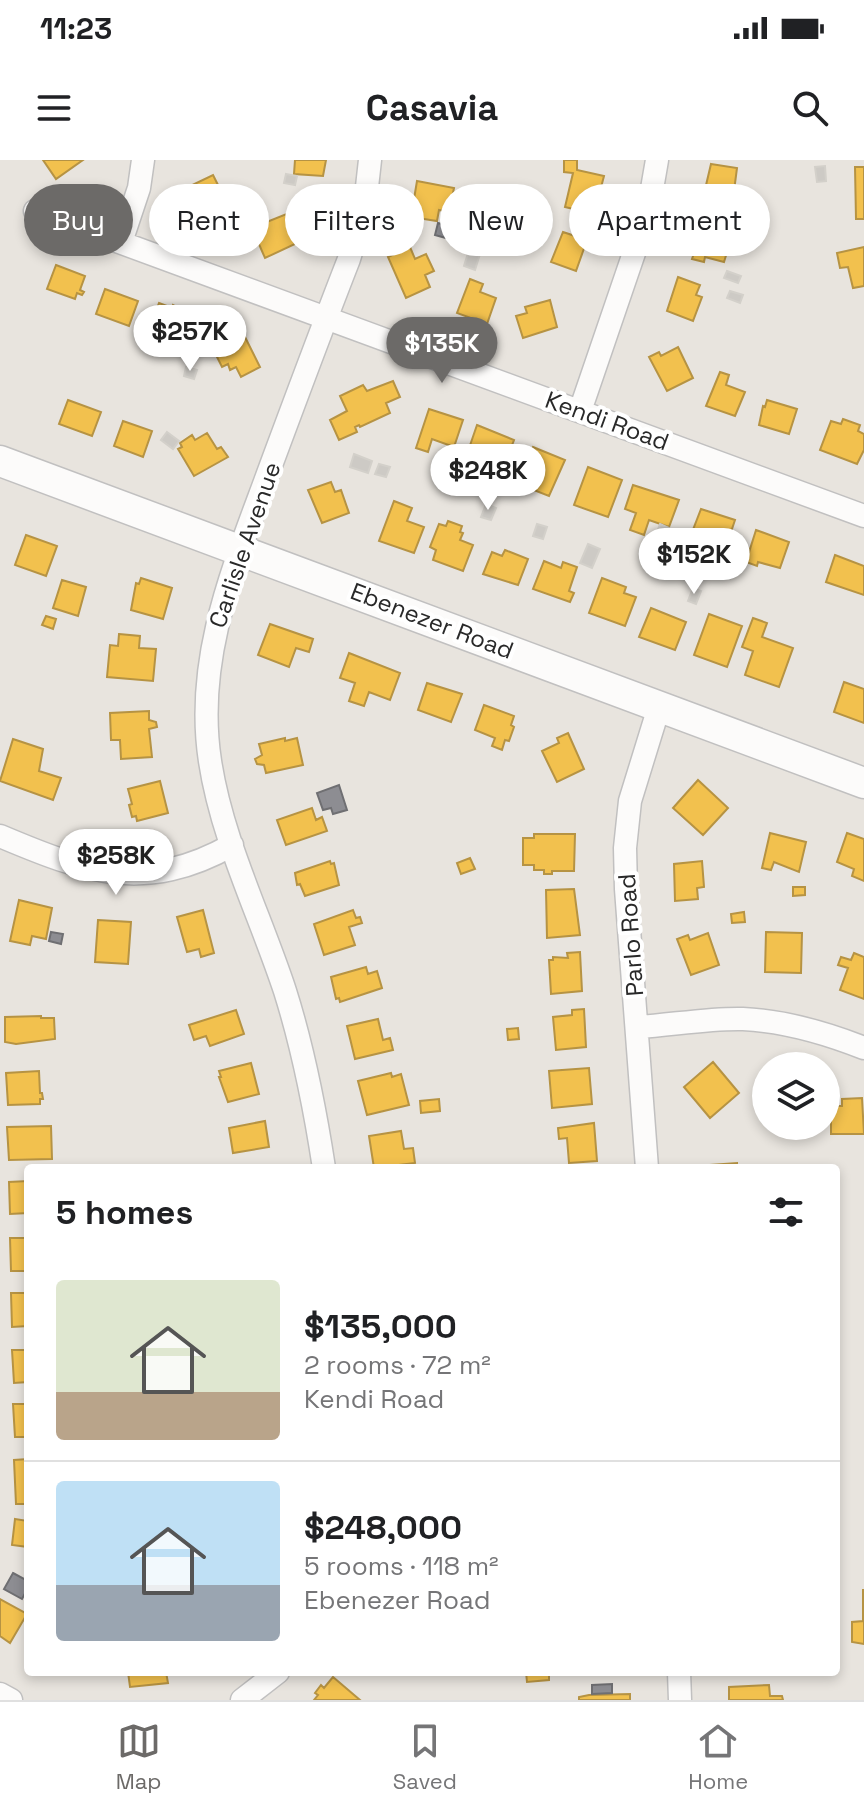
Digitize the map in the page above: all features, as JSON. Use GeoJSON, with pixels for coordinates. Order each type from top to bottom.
{"type":"FeatureCollection","features":[{"type":"Feature","properties":{"kind":"street"},"geometry":{"type":"LineString","coordinates":[[133,206],[143,160]]}},
{"type":"Feature","properties":{"kind":"street","name":"Carlisle Avenue"},"geometry":{"type":"LineString","coordinates":[[323,1164],[297,1033],[232,845],[213,776],[206,711],[208,667],[222,599],[349,259],[365,205],[370,160]]}},
{"type":"Feature","properties":{"kind":"street"},"geometry":{"type":"LineString","coordinates":[[580,411],[648,212],[657,160]]}},
{"type":"Feature","properties":{"kind":"street","name":"Kendi Road"},"geometry":{"type":"LineString","coordinates":[[133,246],[864,516]]}},
{"type":"Feature","properties":{"kind":"street","name":"Ebenezer Road"},"geometry":{"type":"LineString","coordinates":[[0,461],[864,783]]}},
{"type":"Feature","properties":{"kind":"street","name":"Parlo Road"},"geometry":{"type":"LineString","coordinates":[[647,1164],[625,848],[630,801],[659,707]]}},
{"type":"Feature","properties":{"kind":"street"},"geometry":{"type":"LineString","coordinates":[[0,836],[82,868],[123,875],[180,867],[232,845]]}},
{"type":"Feature","properties":{"kind":"street"},"geometry":{"type":"LineString","coordinates":[[638,1027],[756,1020],[814,1031],[864,1048]]}},
{"type":"Feature","properties":{"kind":"street"},"geometry":{"type":"LineString","coordinates":[[242,1700],[273,1676]]}},
{"type":"Feature","properties":{"kind":"street"},"geometry":{"type":"LineString","coordinates":[[679,1676],[680,1700]]}},
{"type":"Feature","properties":{"kind":"street"},"geometry":{"type":"LineString","coordinates":[[0,1694],[11,1700]]}},
{"type":"Feature","properties":{"kind":"building: Homes"},"geometry":{"type":"Polygon","coordinates":[[[43,160],[83,160],[56,179],[43,160]]]}},
{"type":"Feature","properties":{"kind":"building: Homes"},"geometry":{"type":"Polygon","coordinates":[[[295,160],[326,160],[323,176],[294,174],[295,160]]]}},
{"type":"Feature","properties":{"kind":"building: Homes"},"geometry":{"type":"Polygon","coordinates":[[[564,160],[577,160],[577,170],[604,176],[602,184],[570,184],[573,173],[564,172],[564,160]]]}},
{"type":"Feature","properties":{"kind":"building: Homes"},"geometry":{"type":"Polygon","coordinates":[[[711,164],[737,168],[735,184],[706,184],[711,164]]]}},
{"type":"Feature","properties":{"kind":"building: Homes"},"geometry":{"type":"Polygon","coordinates":[[[855,167],[864,167],[864,219],[856,219],[855,167]]]}},
{"type":"Feature","properties":{"kind":"building: Homes"},"geometry":{"type":"Polygon","coordinates":[[[213,175],[218,184],[194,184],[213,175]]]}},
{"type":"Feature","properties":{"kind":"building: Homes"},"geometry":{"type":"Polygon","coordinates":[[[417,181],[440,185],[437,221],[424,219],[424,184],[416,184],[417,181]]]}},
{"type":"Feature","properties":{"kind":"building: Homes"},"geometry":{"type":"Polygon","coordinates":[[[285,215],[285,249],[265,258],[269,256],[269,221],[285,215]]]}},
{"type":"Feature","properties":{"kind":"building: Homes"},"geometry":{"type":"Polygon","coordinates":[[[563,232],[569,234],[569,256],[581,256],[576,271],[551,262],[563,232]]]}},
{"type":"Feature","properties":{"kind":"building: Homes"},"geometry":{"type":"Polygon","coordinates":[[[864,247],[864,286],[853,288],[848,267],[840,268],[837,253],[864,247]]]}},
{"type":"Feature","properties":{"kind":"building: Homes"},"geometry":{"type":"Polygon","coordinates":[[[426,254],[434,271],[425,275],[430,287],[406,298],[388,257],[414,256],[415,259],[426,254]]]}},
{"type":"Feature","properties":{"kind":"building: Homes"},"geometry":{"type":"Polygon","coordinates":[[[693,256],[726,256],[724,262],[705,257],[704,262],[692,259],[693,256]]]}},
{"type":"Feature","properties":{"kind":"building: Homes"},"geometry":{"type":"Polygon","coordinates":[[[56,265],[85,276],[80,290],[84,292],[82,295],[77,293],[75,299],[47,289],[56,265]]]}},
{"type":"Feature","properties":{"kind":"building: Homes"},"geometry":{"type":"Polygon","coordinates":[[[678,277],[700,285],[696,295],[702,297],[693,321],[667,311],[678,277]]]}},
{"type":"Feature","properties":{"kind":"building: Homes"},"geometry":{"type":"Polygon","coordinates":[[[470,279],[483,284],[480,292],[496,298],[487,324],[457,313],[470,279]]]}},
{"type":"Feature","properties":{"kind":"building: Homes"},"geometry":{"type":"Polygon","coordinates":[[[105,289],[138,301],[129,326],[96,314],[105,289]]]}},
{"type":"Feature","properties":{"kind":"building: Homes"},"geometry":{"type":"Polygon","coordinates":[[[550,300],[557,327],[523,338],[516,316],[527,313],[525,307],[550,300]]]}},
{"type":"Feature","properties":{"kind":"building: Homes"},"geometry":{"type":"Polygon","coordinates":[[[159,303],[172,308],[173,305],[190,315],[186,334],[183,333],[177,349],[162,343],[166,333],[150,327],[159,303]]]}},
{"type":"Feature","properties":{"kind":"building: Homes"},"geometry":{"type":"Polygon","coordinates":[[[244,335],[260,367],[241,377],[236,367],[230,370],[228,364],[222,367],[214,351],[244,335]]]}},
{"type":"Feature","properties":{"kind":"building: Homes"},"geometry":{"type":"Polygon","coordinates":[[[678,347],[693,378],[667,391],[649,357],[659,352],[661,356],[678,347]]]}},
{"type":"Feature","properties":{"kind":"building: Homes"},"geometry":{"type":"Polygon","coordinates":[[[720,372],[729,375],[726,385],[745,392],[735,416],[706,406],[720,372]]]}},
{"type":"Feature","properties":{"kind":"building: Homes"},"geometry":{"type":"Polygon","coordinates":[[[393,381],[400,397],[386,403],[390,413],[355,427],[357,432],[339,440],[330,420],[347,411],[340,396],[363,385],[367,391],[393,381]]]}},
{"type":"Feature","properties":{"kind":"building: Homes"},"geometry":{"type":"Polygon","coordinates":[[[68,400],[101,412],[92,436],[59,424],[68,400]]]}},
{"type":"Feature","properties":{"kind":"building: Homes"},"geometry":{"type":"Polygon","coordinates":[[[767,400],[797,409],[789,434],[759,425],[767,400]]]}},
{"type":"Feature","properties":{"kind":"building: Homes"},"geometry":{"type":"Polygon","coordinates":[[[429,409],[463,420],[454,447],[432,439],[428,452],[416,448],[429,409]]]}},
{"type":"Feature","properties":{"kind":"building: Homes"},"geometry":{"type":"Polygon","coordinates":[[[843,419],[860,425],[858,431],[864,434],[864,450],[857,464],[820,450],[831,421],[841,424],[843,419]]]}},
{"type":"Feature","properties":{"kind":"building: Homes"},"geometry":{"type":"Polygon","coordinates":[[[123,421],[152,431],[143,457],[114,446],[123,421]]]}},
{"type":"Feature","properties":{"kind":"building: Homes"},"geometry":{"type":"Polygon","coordinates":[[[477,425],[514,440],[504,466],[483,458],[481,462],[466,457],[477,425]]]}},
{"type":"Feature","properties":{"kind":"building: Homes"},"geometry":{"type":"Polygon","coordinates":[[[207,433],[217,449],[221,447],[228,457],[194,476],[178,449],[182,447],[180,443],[192,435],[195,440],[207,433]]]}},
{"type":"Feature","properties":{"kind":"building: Homes"},"geometry":{"type":"Polygon","coordinates":[[[533,447],[565,460],[549,496],[531,489],[532,485],[521,480],[533,447]]]}},
{"type":"Feature","properties":{"kind":"building: Homes"},"geometry":{"type":"Polygon","coordinates":[[[588,467],[622,480],[608,517],[574,505],[588,467]]]}},
{"type":"Feature","properties":{"kind":"building: Homes"},"geometry":{"type":"Polygon","coordinates":[[[331,482],[335,492],[341,490],[349,513],[322,523],[308,490],[331,482]]]}},
{"type":"Feature","properties":{"kind":"building: Homes"},"geometry":{"type":"Polygon","coordinates":[[[633,485],[679,500],[669,527],[649,520],[644,535],[630,530],[636,513],[625,509],[633,485]]]}},
{"type":"Feature","properties":{"kind":"building: Homes"},"geometry":{"type":"Polygon","coordinates":[[[394,501],[412,508],[407,521],[424,527],[414,553],[379,541],[394,501]]]}},
{"type":"Feature","properties":{"kind":"building: Homes"},"geometry":{"type":"Polygon","coordinates":[[[701,509],[735,520],[726,547],[691,535],[701,509]]]}},
{"type":"Feature","properties":{"kind":"building: Homes"},"geometry":{"type":"Polygon","coordinates":[[[448,521],[462,526],[460,540],[473,545],[463,571],[433,560],[436,550],[430,547],[439,524],[446,526],[448,521]]]}},
{"type":"Feature","properties":{"kind":"building: Homes"},"geometry":{"type":"Polygon","coordinates":[[[756,530],[789,542],[780,568],[746,562],[756,530]]]}},
{"type":"Feature","properties":{"kind":"building: Homes"},"geometry":{"type":"Polygon","coordinates":[[[26,535],[57,546],[46,576],[15,565],[26,535]]]}},
{"type":"Feature","properties":{"kind":"building: Homes"},"geometry":{"type":"Polygon","coordinates":[[[505,550],[528,559],[518,585],[483,574],[492,552],[502,556],[505,550]]]}},
{"type":"Feature","properties":{"kind":"building: Homes"},"geometry":{"type":"Polygon","coordinates":[[[835,555],[864,566],[864,595],[826,582],[835,555]]]}},
{"type":"Feature","properties":{"kind":"building: Homes"},"geometry":{"type":"Polygon","coordinates":[[[544,561],[561,568],[563,562],[577,567],[569,591],[574,593],[570,602],[533,589],[544,561]]]}},
{"type":"Feature","properties":{"kind":"building: Homes"},"geometry":{"type":"Polygon","coordinates":[[[141,578],[172,588],[163,619],[131,610],[136,583],[139,584],[141,578]]]}},
{"type":"Feature","properties":{"kind":"building: Homes"},"geometry":{"type":"Polygon","coordinates":[[[602,578],[626,587],[624,593],[636,597],[625,626],[589,613],[602,578]]]}},
{"type":"Feature","properties":{"kind":"building: Homes"},"geometry":{"type":"Polygon","coordinates":[[[62,580],[86,587],[78,616],[53,608],[62,580]]]}},
{"type":"Feature","properties":{"kind":"building: Homes"},"geometry":{"type":"Polygon","coordinates":[[[651,608],[686,622],[675,650],[639,637],[651,608]]]}},
{"type":"Feature","properties":{"kind":"building: Homes"},"geometry":{"type":"Polygon","coordinates":[[[709,614],[742,626],[727,667],[694,655],[709,614]]]}},
{"type":"Feature","properties":{"kind":"building: Homes"},"geometry":{"type":"Polygon","coordinates":[[[46,616],[56,619],[53,629],[42,625],[46,616]]]}},
{"type":"Feature","properties":{"kind":"building: Homes"},"geometry":{"type":"Polygon","coordinates":[[[753,618],[767,623],[762,637],[793,648],[779,687],[745,675],[753,651],[742,647],[753,618]]]}},
{"type":"Feature","properties":{"kind":"building: Homes"},"geometry":{"type":"Polygon","coordinates":[[[270,624],[313,639],[309,652],[296,648],[289,667],[258,655],[270,624]]]}},
{"type":"Feature","properties":{"kind":"building: Homes"},"geometry":{"type":"Polygon","coordinates":[[[119,634],[140,636],[139,648],[156,649],[153,681],[107,677],[110,645],[118,646],[119,634]]]}},
{"type":"Feature","properties":{"kind":"building: Homes"},"geometry":{"type":"Polygon","coordinates":[[[349,653],[400,673],[390,700],[369,692],[364,706],[349,701],[355,683],[340,678],[349,653]]]}},
{"type":"Feature","properties":{"kind":"building: Homes"},"geometry":{"type":"Polygon","coordinates":[[[844,682],[864,689],[864,723],[834,712],[844,682]]]}},
{"type":"Feature","properties":{"kind":"building: Homes"},"geometry":{"type":"Polygon","coordinates":[[[427,683],[462,694],[451,722],[418,710],[427,683]]]}},
{"type":"Feature","properties":{"kind":"building: Homes"},"geometry":{"type":"Polygon","coordinates":[[[484,705],[514,716],[511,725],[514,727],[502,750],[492,746],[495,738],[475,730],[484,705]]]}},
{"type":"Feature","properties":{"kind":"building: Homes"},"geometry":{"type":"Polygon","coordinates":[[[149,711],[149,720],[156,722],[157,727],[149,729],[152,757],[121,759],[120,740],[111,740],[110,713],[149,711]]]}},
{"type":"Feature","properties":{"kind":"building: Homes"},"geometry":{"type":"Polygon","coordinates":[[[568,733],[584,769],[557,782],[542,751],[559,743],[557,738],[568,733]]]}},
{"type":"Feature","properties":{"kind":"building: Homes"},"geometry":{"type":"Polygon","coordinates":[[[285,738],[285,741],[297,738],[303,765],[266,773],[264,765],[257,764],[255,759],[262,755],[259,744],[285,738]]]}},
{"type":"Feature","properties":{"kind":"building: Homes"},"geometry":{"type":"Polygon","coordinates":[[[13,739],[43,749],[39,771],[61,778],[53,800],[0,781],[13,739]]]}},
{"type":"Feature","properties":{"kind":"building: Homes"},"geometry":{"type":"Polygon","coordinates":[[[698,780],[728,808],[703,835],[673,808],[698,780]]]}},
{"type":"Feature","properties":{"kind":"building: Homes"},"geometry":{"type":"Polygon","coordinates":[[[160,781],[168,813],[137,821],[136,816],[132,817],[128,789],[160,781]]]}},
{"type":"Feature","properties":{"kind":"building: Homes"},"geometry":{"type":"Polygon","coordinates":[[[312,808],[316,820],[322,817],[327,831],[286,845],[277,820],[312,808]]]}},
{"type":"Feature","properties":{"kind":"building: Homes"},"geometry":{"type":"Polygon","coordinates":[[[770,833],[806,842],[799,872],[774,862],[771,870],[762,868],[770,833]]]}},
{"type":"Feature","properties":{"kind":"building: Homes"},"geometry":{"type":"Polygon","coordinates":[[[847,833],[864,839],[864,881],[852,876],[854,869],[837,862],[847,833]]]}},
{"type":"Feature","properties":{"kind":"building: Homes"},"geometry":{"type":"Polygon","coordinates":[[[534,834],[575,834],[574,871],[544,874],[544,870],[534,870],[534,865],[523,865],[523,838],[534,838],[534,834]]]}},
{"type":"Feature","properties":{"kind":"building: Homes"},"geometry":{"type":"Polygon","coordinates":[[[470,858],[475,869],[461,874],[457,863],[470,858]]]}},
{"type":"Feature","properties":{"kind":"building: Homes"},"geometry":{"type":"Polygon","coordinates":[[[330,861],[334,863],[339,885],[305,896],[300,884],[297,885],[295,873],[330,861]]]}},
{"type":"Feature","properties":{"kind":"building: Homes"},"geometry":{"type":"Polygon","coordinates":[[[702,861],[704,887],[697,888],[698,899],[675,901],[674,864],[702,861]]]}},
{"type":"Feature","properties":{"kind":"building: Homes"},"geometry":{"type":"Polygon","coordinates":[[[793,887],[805,887],[805,895],[793,896],[793,887]]]}},
{"type":"Feature","properties":{"kind":"building: Homes"},"geometry":{"type":"Polygon","coordinates":[[[574,889],[580,935],[547,938],[546,890],[574,889]]]}},
{"type":"Feature","properties":{"kind":"building: Homes"},"geometry":{"type":"Polygon","coordinates":[[[19,900],[52,908],[46,939],[32,936],[30,945],[10,941],[19,900]]]}},
{"type":"Feature","properties":{"kind":"building: Homes"},"geometry":{"type":"Polygon","coordinates":[[[203,910],[214,953],[201,957],[199,949],[187,952],[177,917],[203,910]]]}},
{"type":"Feature","properties":{"kind":"building: Homes"},"geometry":{"type":"Polygon","coordinates":[[[353,910],[362,923],[349,927],[355,945],[324,955],[314,924],[353,910]]]}},
{"type":"Feature","properties":{"kind":"building: Homes"},"geometry":{"type":"Polygon","coordinates":[[[744,912],[745,922],[732,923],[731,914],[744,912]]]}},
{"type":"Feature","properties":{"kind":"building: Homes"},"geometry":{"type":"Polygon","coordinates":[[[98,920],[131,922],[128,964],[95,962],[98,920]]]}},
{"type":"Feature","properties":{"kind":"building: Homes"},"geometry":{"type":"Polygon","coordinates":[[[766,932],[802,933],[801,973],[765,972],[766,932]]]}},
{"type":"Feature","properties":{"kind":"building: Homes"},"geometry":{"type":"Polygon","coordinates":[[[708,933],[719,965],[691,975],[677,939],[688,935],[690,940],[708,933]]]}},
{"type":"Feature","properties":{"kind":"building: Homes"},"geometry":{"type":"Polygon","coordinates":[[[580,952],[582,991],[551,994],[549,960],[553,957],[568,958],[567,953],[580,952]]]}},
{"type":"Feature","properties":{"kind":"building: Homes"},"geometry":{"type":"Polygon","coordinates":[[[854,953],[864,957],[864,999],[840,990],[848,968],[838,965],[841,957],[851,960],[854,953]]]}},
{"type":"Feature","properties":{"kind":"building: Homes"},"geometry":{"type":"Polygon","coordinates":[[[366,967],[368,974],[377,971],[382,988],[340,1002],[339,998],[336,999],[331,977],[366,967]]]}},
{"type":"Feature","properties":{"kind":"building: Homes"},"geometry":{"type":"Polygon","coordinates":[[[584,1009],[586,1047],[556,1050],[553,1017],[572,1015],[572,1010],[584,1009]]]}},
{"type":"Feature","properties":{"kind":"building: Homes"},"geometry":{"type":"Polygon","coordinates":[[[236,1010],[244,1034],[210,1046],[206,1036],[194,1040],[189,1025],[236,1010]]]}},
{"type":"Feature","properties":{"kind":"building: Homes"},"geometry":{"type":"Polygon","coordinates":[[[5,1017],[54,1018],[55,1039],[16,1044],[5,1042],[5,1017]]]}},
{"type":"Feature","properties":{"kind":"building: Homes"},"geometry":{"type":"Polygon","coordinates":[[[378,1019],[383,1040],[390,1038],[393,1050],[355,1059],[347,1026],[378,1019]]]}},
{"type":"Feature","properties":{"kind":"building: Homes"},"geometry":{"type":"Polygon","coordinates":[[[518,1028],[519,1039],[508,1040],[507,1029],[518,1028]]]}},
{"type":"Feature","properties":{"kind":"building: Homes"},"geometry":{"type":"Polygon","coordinates":[[[713,1062],[739,1093],[710,1118],[684,1087],[713,1062]]]}},
{"type":"Feature","properties":{"kind":"building: Homes"},"geometry":{"type":"Polygon","coordinates":[[[251,1063],[259,1094],[228,1102],[219,1071],[251,1063]]]}},
{"type":"Feature","properties":{"kind":"building: Homes"},"geometry":{"type":"Polygon","coordinates":[[[589,1068],[592,1104],[552,1108],[549,1071],[589,1068]]]}},
{"type":"Feature","properties":{"kind":"building: Homes"},"geometry":{"type":"Polygon","coordinates":[[[39,1071],[43,1099],[40,1099],[40,1104],[8,1105],[6,1073],[39,1071]]]}},
{"type":"Feature","properties":{"kind":"building: Homes"},"geometry":{"type":"Polygon","coordinates":[[[391,1073],[392,1077],[401,1074],[409,1105],[367,1115],[358,1081],[391,1073]]]}},
{"type":"Feature","properties":{"kind":"building: Homes"},"geometry":{"type":"Polygon","coordinates":[[[862,1098],[864,1134],[840,1134],[842,1099],[862,1098]]]}},
{"type":"Feature","properties":{"kind":"building: Homes"},"geometry":{"type":"Polygon","coordinates":[[[439,1099],[440,1111],[421,1113],[420,1101],[439,1099]]]}},
{"type":"Feature","properties":{"kind":"building: Homes"},"geometry":{"type":"Polygon","coordinates":[[[265,1121],[269,1147],[233,1153],[229,1128],[265,1121]]]}},
{"type":"Feature","properties":{"kind":"building: Homes"},"geometry":{"type":"Polygon","coordinates":[[[594,1123],[597,1161],[569,1163],[567,1138],[559,1139],[558,1128],[594,1123]]]}},
{"type":"Feature","properties":{"kind":"building: Homes"},"geometry":{"type":"Polygon","coordinates":[[[51,1126],[52,1159],[9,1160],[7,1127],[51,1126]]]}},
{"type":"Feature","properties":{"kind":"building: Homes"},"geometry":{"type":"Polygon","coordinates":[[[401,1131],[404,1149],[413,1148],[415,1163],[373,1164],[369,1136],[401,1131]]]}},
{"type":"Feature","properties":{"kind":"building: Homes"},"geometry":{"type":"Polygon","coordinates":[[[24,1181],[24,1213],[10,1214],[9,1182],[24,1181]]]}},
{"type":"Feature","properties":{"kind":"building: Homes"},"geometry":{"type":"Polygon","coordinates":[[[10,1238],[24,1238],[24,1271],[11,1271],[10,1238]]]}},
{"type":"Feature","properties":{"kind":"building: Homes"},"geometry":{"type":"Polygon","coordinates":[[[11,1293],[24,1293],[24,1326],[12,1327],[11,1293]]]}},
{"type":"Feature","properties":{"kind":"building: Homes"},"geometry":{"type":"Polygon","coordinates":[[[12,1350],[24,1350],[24,1382],[14,1383],[12,1350]]]}},
{"type":"Feature","properties":{"kind":"building: Homes"},"geometry":{"type":"Polygon","coordinates":[[[13,1404],[24,1404],[24,1437],[15,1437],[13,1404]]]}},
{"type":"Feature","properties":{"kind":"building: Homes"},"geometry":{"type":"Polygon","coordinates":[[[24,1459],[24,1504],[16,1504],[14,1460],[24,1459]]]}},
{"type":"Feature","properties":{"kind":"building: Homes"},"geometry":{"type":"Polygon","coordinates":[[[15,1519],[24,1520],[24,1546],[12,1545],[15,1519]]]}},
{"type":"Feature","properties":{"kind":"building: Homes"},"geometry":{"type":"Polygon","coordinates":[[[863,1590],[864,1644],[852,1642],[852,1622],[863,1621],[863,1590]]]}},
{"type":"Feature","properties":{"kind":"building: Homes"},"geometry":{"type":"Polygon","coordinates":[[[0,1599],[24,1612],[24,1619],[10,1643],[0,1636],[0,1599]]]}},
{"type":"Feature","properties":{"kind":"building: Homes"},"geometry":{"type":"Polygon","coordinates":[[[129,1676],[167,1676],[168,1683],[130,1687],[129,1676]]]}},
{"type":"Feature","properties":{"kind":"building: Homes"},"geometry":{"type":"Polygon","coordinates":[[[526,1676],[549,1676],[549,1680],[527,1682],[526,1676]]]}},
{"type":"Feature","properties":{"kind":"building: Homes"},"geometry":{"type":"Polygon","coordinates":[[[333,1677],[360,1700],[314,1700],[321,1685],[324,1688],[333,1677]]]}},
{"type":"Feature","properties":{"kind":"building: Homes"},"geometry":{"type":"Polygon","coordinates":[[[769,1685],[770,1696],[782,1696],[783,1700],[729,1700],[729,1687],[769,1685]]]}},
{"type":"Feature","properties":{"kind":"building: Homes"},"geometry":{"type":"Polygon","coordinates":[[[630,1694],[630,1700],[579,1700],[579,1697],[589,1695],[630,1694]]]}},
{"type":"Feature","properties":{"kind":"building: Industry"},"geometry":{"type":"Polygon","coordinates":[[[438,223],[440,224],[440,236],[435,235],[438,223]]]}},
{"type":"Feature","properties":{"kind":"building: Industry"},"geometry":{"type":"Polygon","coordinates":[[[339,785],[347,810],[333,814],[331,808],[323,810],[317,793],[339,785]]]}},
{"type":"Feature","properties":{"kind":"building: Industry"},"geometry":{"type":"Polygon","coordinates":[[[51,932],[63,934],[61,944],[49,941],[51,932]]]}},
{"type":"Feature","properties":{"kind":"building: Industry"},"geometry":{"type":"Polygon","coordinates":[[[13,1573],[24,1579],[22,1599],[4,1589],[13,1573]]]}},
{"type":"Feature","properties":{"kind":"building: Industry"},"geometry":{"type":"Polygon","coordinates":[[[612,1684],[612,1693],[592,1694],[592,1685],[612,1684]]]}},
{"type":"Feature","properties":{"kind":"building: Other"},"geometry":{"type":"Polygon","coordinates":[[[825,166],[826,181],[817,182],[815,167],[825,166]]]}},
{"type":"Feature","properties":{"kind":"building: Other"},"geometry":{"type":"Polygon","coordinates":[[[286,174],[297,176],[295,184],[284,183],[286,174]]]}},
{"type":"Feature","properties":{"kind":"building: Other"},"geometry":{"type":"Polygon","coordinates":[[[467,256],[479,256],[475,270],[464,266],[467,256]]]}},
{"type":"Feature","properties":{"kind":"building: Other"},"geometry":{"type":"Polygon","coordinates":[[[727,271],[741,276],[738,283],[724,278],[727,271]]]}},
{"type":"Feature","properties":{"kind":"building: Other"},"geometry":{"type":"Polygon","coordinates":[[[730,291],[743,295],[740,303],[727,298],[730,291]]]}},
{"type":"Feature","properties":{"kind":"building: Other"},"geometry":{"type":"Polygon","coordinates":[[[186,367],[197,370],[194,379],[184,376],[186,367]]]}},
{"type":"Feature","properties":{"kind":"building: Other"},"geometry":{"type":"Polygon","coordinates":[[[167,432],[179,441],[173,449],[161,440],[167,432]]]}},
{"type":"Feature","properties":{"kind":"building: Other"},"geometry":{"type":"Polygon","coordinates":[[[354,454],[372,461],[368,473],[350,467],[354,454]]]}},
{"type":"Feature","properties":{"kind":"building: Other"},"geometry":{"type":"Polygon","coordinates":[[[379,464],[390,467],[386,477],[375,474],[379,464]]]}},
{"type":"Feature","properties":{"kind":"building: Other"},"geometry":{"type":"Polygon","coordinates":[[[486,504],[496,508],[491,520],[481,517],[486,504]]]}},
{"type":"Feature","properties":{"kind":"building: Other"},"geometry":{"type":"Polygon","coordinates":[[[537,524],[547,527],[543,539],[533,536],[537,524]]]}},
{"type":"Feature","properties":{"kind":"building: Other"},"geometry":{"type":"Polygon","coordinates":[[[660,524],[669,528],[665,538],[656,535],[660,524]]]}},
{"type":"Feature","properties":{"kind":"building: Other"},"geometry":{"type":"Polygon","coordinates":[[[588,544],[600,549],[592,568],[580,563],[588,544]]]}},
{"type":"Feature","properties":{"kind":"building: Other"},"geometry":{"type":"Polygon","coordinates":[[[693,588],[701,591],[696,604],[688,601],[693,588]]]}}]}
